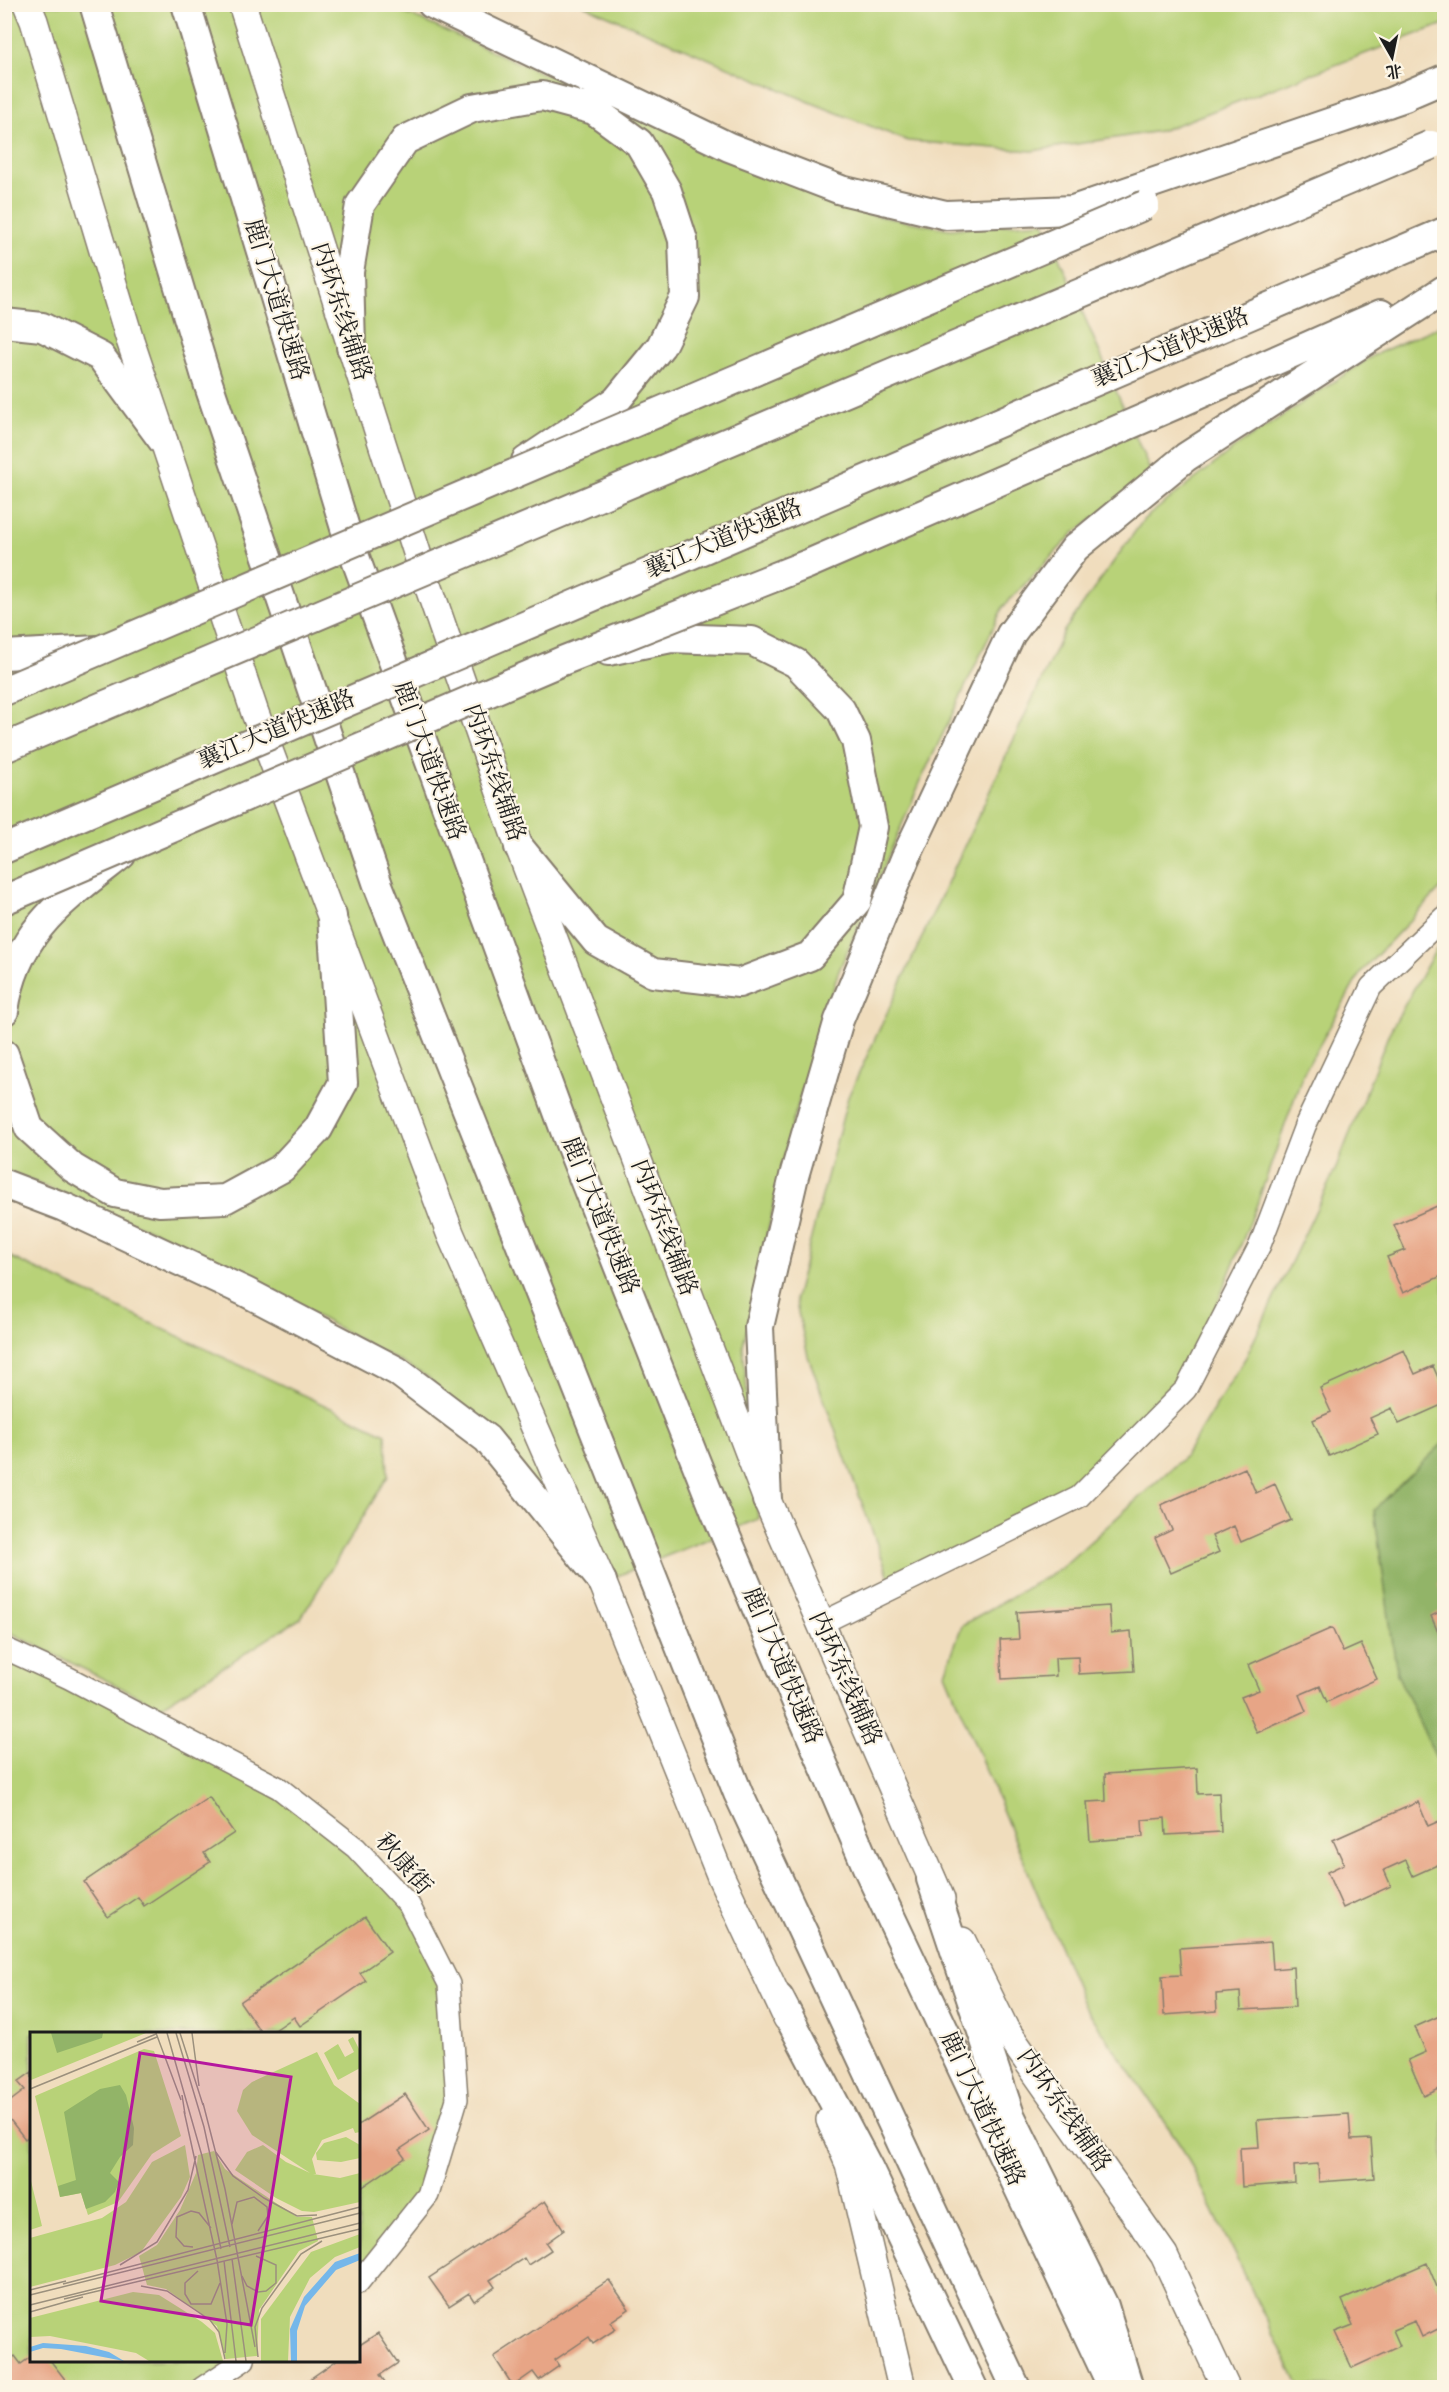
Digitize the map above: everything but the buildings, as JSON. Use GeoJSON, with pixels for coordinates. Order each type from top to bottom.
{"type":"FeatureCollection","features":[{"type":"Feature","properties":{"kind":"highway"},"geometry":{"type":"LineString","coordinates":[[94,4],[207,380],[378,885],[738,1793],[1016,2388]]}},
{"type":"Feature","properties":{"kind":"highway","name":"鹿门大道快速路"},"geometry":{"type":"LineString","coordinates":[[186,4],[348,538],[568,1139],[716,1513],[867,1867],[1113,2388]]}},
{"type":"Feature","properties":{"kind":"highway"},"geometry":{"type":"LineString","coordinates":[[432,4],[729,147],[841,190],[946,215],[1073,210],[1405,96]]}},
{"type":"Feature","properties":{"kind":"highway"},"geometry":{"type":"LineString","coordinates":[[4,691],[1444,79]]}},
{"type":"Feature","properties":{"kind":"highway"},"geometry":{"type":"LineString","coordinates":[[351,347],[349,272],[360,205],[405,140],[472,108],[542,96],[594,110],[639,143],[667,191],[683,240],[685,297],[661,346],[616,401],[486,487]]}},
{"type":"Feature","properties":{"kind":"highway"},"geometry":{"type":"LineString","coordinates":[[4,748],[1438,142]]}},
{"type":"Feature","properties":{"kind":"highway","name":"襄江大道快速路"},"geometry":{"type":"LineString","coordinates":[[4,849],[1444,232]]}},
{"type":"Feature","properties":{"kind":"highway"},"geometry":{"type":"LineString","coordinates":[[4,900],[562,661],[808,564],[1444,288]]}},
{"type":"Feature","properties":{"kind":"highway"},"geometry":{"type":"LineString","coordinates":[[766,1500],[759,1327],[794,1176],[839,1020],[905,859],[1011,634],[1075,548],[1186,457],[1444,288]]}},
{"type":"Feature","properties":{"kind":"highway"},"geometry":{"type":"LineString","coordinates":[[4,322],[42,327],[101,357],[163,441]]}},
{"type":"Feature","properties":{"kind":"highway"},"geometry":{"type":"LineString","coordinates":[[519,847],[596,941],[653,973],[740,983],[810,956],[857,900],[873,827],[856,741],[841,710],[796,663],[752,641],[671,638],[562,661]]}},
{"type":"Feature","properties":{"kind":"highway"},"geometry":{"type":"LineString","coordinates":[[4,655],[101,649]]}},
{"type":"Feature","properties":{"kind":"highway"},"geometry":{"type":"LineString","coordinates":[[4,1011],[21,950],[28,941],[57,904],[133,846]]}},
{"type":"Feature","properties":{"kind":"highway"},"geometry":{"type":"LineString","coordinates":[[4,1054],[29,1128],[73,1168],[115,1193],[160,1202],[225,1199],[282,1168],[318,1129],[343,1083],[332,916]]}},
{"type":"Feature","properties":{"kind":"highway"},"geometry":{"type":"LineString","coordinates":[[4,1184],[64,1207],[246,1292],[397,1371],[487,1439],[602,1581]]}},
{"type":"Feature","properties":{"kind":"highway"},"geometry":{"type":"LineString","coordinates":[[931,1879],[1010,2115],[1104,2306],[1128,2388]]}},
{"type":"Feature","properties":{"kind":"highway"},"geometry":{"type":"LineString","coordinates":[[779,1998],[869,2169],[973,2388]]}},
{"type":"Feature","properties":{"kind":"main road"},"geometry":{"type":"LineString","coordinates":[[27,4],[163,441],[255,713],[450,1233],[602,1581],[722,1877],[779,1998],[849,2164],[902,2388]]}},
{"type":"Feature","properties":{"kind":"main road","name":"内环东线辅路"},"geometry":{"type":"LineString","coordinates":[[242,4],[419,559],[519,847],[766,1500],[931,1879],[1005,2029],[1164,2255],[1226,2388]]}},
{"type":"Feature","properties":{"kind":"street"},"geometry":{"type":"LineString","coordinates":[[820,1624],[1079,1497],[1186,1389],[1260,1245],[1305,1126],[1371,987],[1444,917]]}},
{"type":"Feature","properties":{"kind":"street","name":"秋康街"},"geometry":{"type":"LineString","coordinates":[[4,1648],[79,1683],[279,1788],[356,1848],[408,1905],[449,1984],[458,2099],[428,2195],[360,2280]]}},
{"type":"Feature","properties":{"kind":"street"},"geometry":{"type":"LineString","coordinates":[[202,2388],[242,2362]]}},
{"type":"Feature","properties":{"kind":"green space"},"geometry":{"type":"Polygon","coordinates":[[[1444,4],[1444,24],[1160,131],[1032,151],[908,141],[812,103],[583,5],[1444,4]]]}},
{"type":"Feature","properties":{"kind":"green space"},"geometry":{"type":"Polygon","coordinates":[[[4,5],[395,5],[405,13],[860,213],[950,229],[1044,222],[1152,475],[1074,533],[1003,607],[922,778],[838,973],[790,1131],[743,1346],[758,1519],[612,1578],[428,1377],[187,1245],[5,1170],[4,5]]]}},
{"type":"Feature","properties":{"kind":"green space"},"geometry":{"type":"Polygon","coordinates":[[[1444,324],[1444,885],[1361,972],[1303,1074],[1256,1207],[1216,1307],[1175,1381],[1078,1480],[893,1588],[808,1356],[795,1299],[848,1097],[1064,631],[1144,519],[1240,444],[1374,355],[1444,324]]]}},
{"type":"Feature","properties":{"kind":"green space"},"geometry":{"type":"Polygon","coordinates":[[[1444,943],[1444,2387],[1299,2387],[1182,2147],[1084,2005],[945,1673],[962,1625],[1060,1569],[1184,1457],[1246,1357],[1337,1166],[1389,1033],[1435,951],[1444,943]]]}},
{"type":"Feature","properties":{"kind":"green space"},"geometry":{"type":"Polygon","coordinates":[[[4,1254],[386,1434],[388,1476],[301,1618],[160,1707],[5,1630],[4,1254]]]}},
{"type":"Feature","properties":{"kind":"green space"},"geometry":{"type":"Polygon","coordinates":[[[1444,1442],[1444,1775],[1397,1674],[1374,1510],[1444,1442]]]}},
{"type":"Feature","properties":{"kind":"green space"},"geometry":{"type":"Polygon","coordinates":[[[5,1648],[279,1788],[409,1905],[449,1984],[457,2099],[428,2195],[360,2282],[360,2032],[30,2032],[30,2362],[242,2362],[202,2387],[5,2388],[5,1648]]]}}]}
